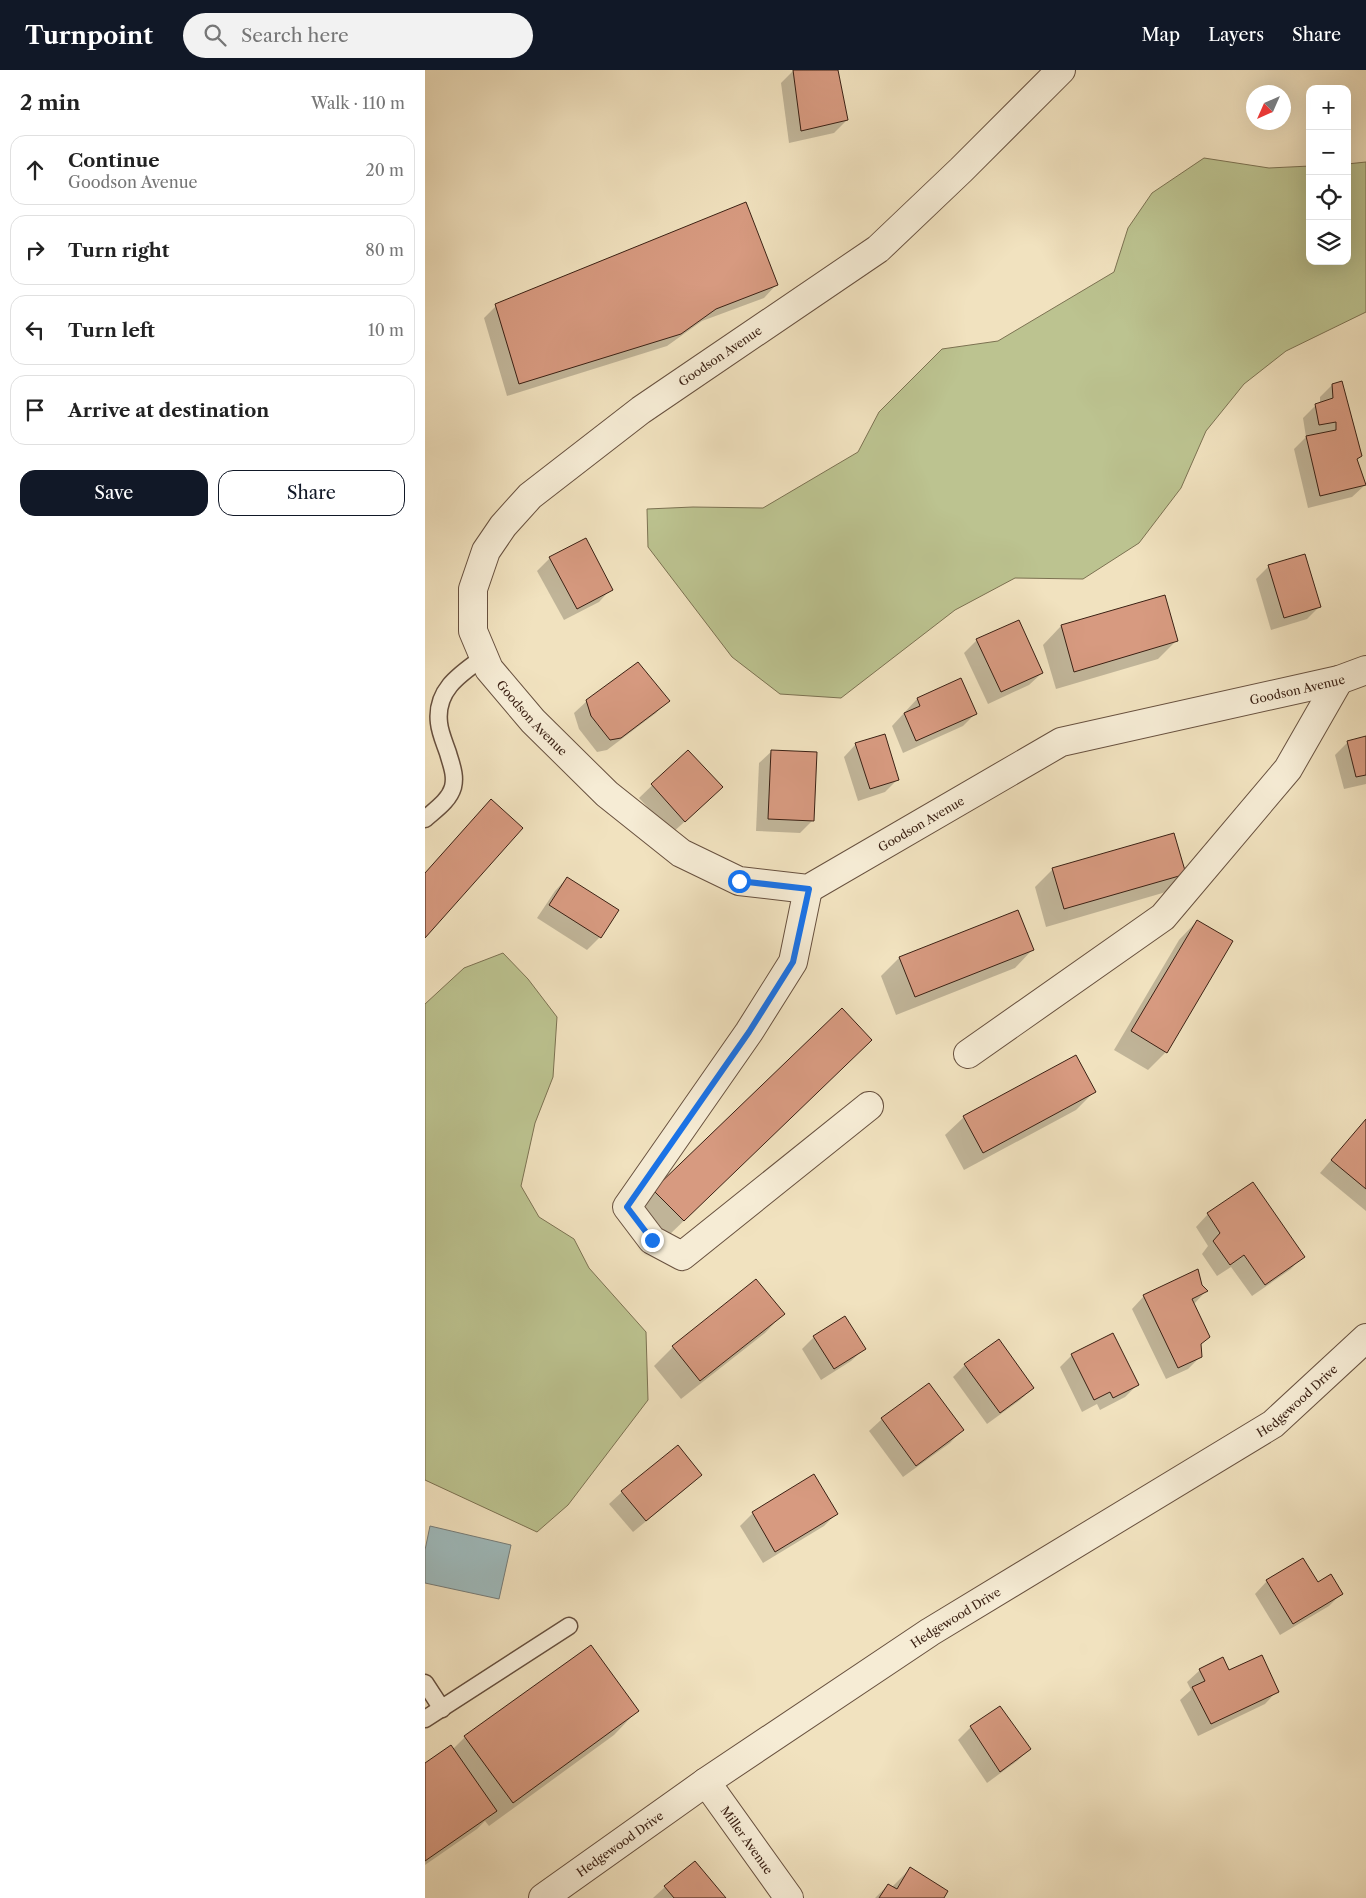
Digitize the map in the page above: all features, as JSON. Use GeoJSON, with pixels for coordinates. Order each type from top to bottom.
{"type":"FeatureCollection","features":[{"type":"Feature","properties":{"kind":"street","name":"Goodson Avenue"},"geometry":{"type":"LineString","coordinates":[[1061,70],[961,170],[878,249],[641,410],[530,496],[503,526],[486,551],[473,589],[473,630],[489,669],[533,721],[600,787],[681,853],[739,881],[809,889],[1061,742],[1339,680],[1366,670]]}},
{"type":"Feature","properties":{"kind":"street"},"geometry":{"type":"LineString","coordinates":[[967,1054],[1163,917],[1288,769],[1339,680]]}},
{"type":"Feature","properties":{"kind":"street"},"geometry":{"type":"LineString","coordinates":[[809,889],[793,962],[749,1032],[627,1207],[652,1240],[682,1256],[869,1106]]}},
{"type":"Feature","properties":{"kind":"street","name":"Hedgewood Drive"},"geometry":{"type":"LineString","coordinates":[[543,1898],[706,1782],[930,1632],[1273,1424],[1366,1338]]}},
{"type":"Feature","properties":{"kind":"street","name":"Miller Avenue"},"geometry":{"type":"LineString","coordinates":[[706,1782],[789,1898]]}},
{"type":"Feature","properties":{"kind":"lane"},"geometry":{"type":"LineString","coordinates":[[425,819],[447,800],[453,788],[454,774],[439,724],[439,711],[445,691],[456,676],[484,657]]}},
{"type":"Feature","properties":{"kind":"lane"},"geometry":{"type":"LineString","coordinates":[[425,1719],[569,1626]]}},
{"type":"Feature","properties":{"kind":"lane"},"geometry":{"type":"LineString","coordinates":[[425,1683],[441,1709]]}},
{"type":"Feature","properties":{"kind":"green space"},"geometry":{"type":"Polygon","coordinates":[[[1204,158],[1269,168],[1306,166],[1306,265],[1351,265],[1351,164],[1366,162],[1366,312],[1286,351],[1244,384],[1206,431],[1181,488],[1139,543],[1083,579],[1015,578],[955,610],[841,698],[780,694],[732,657],[648,547],[647,509],[693,507],[763,508],[858,452],[879,412],[942,349],[998,341],[1114,272],[1128,228],[1152,193],[1204,158]]]}},
{"type":"Feature","properties":{"kind":"green space"},"geometry":{"type":"Polygon","coordinates":[[[503,953],[528,979],[557,1017],[553,1077],[535,1123],[521,1186],[539,1217],[574,1239],[589,1268],[646,1332],[648,1400],[568,1505],[537,1532],[425,1480],[425,1004],[464,968],[503,953]]]}},
{"type":"Feature","properties":{"kind":"water"},"geometry":{"type":"Polygon","coordinates":[[[430,1526],[511,1545],[499,1599],[425,1583],[425,1550],[430,1526]]]}},
{"type":"Feature","properties":{"kind":"building"},"geometry":{"type":"Polygon","coordinates":[[[793,70],[838,70],[848,120],[801,131],[793,70]]]}},
{"type":"Feature","properties":{"kind":"building"},"geometry":{"type":"Polygon","coordinates":[[[746,202],[778,285],[716,309],[681,334],[519,384],[495,304],[746,202]]]}},
{"type":"Feature","properties":{"kind":"building"},"geometry":{"type":"Polygon","coordinates":[[[1342,381],[1362,456],[1357,459],[1366,485],[1320,496],[1306,436],[1336,430],[1336,422],[1319,425],[1315,404],[1333,398],[1332,384],[1342,381]]]}},
{"type":"Feature","properties":{"kind":"building"},"geometry":{"type":"Polygon","coordinates":[[[586,538],[613,590],[577,609],[549,557],[586,538]]]}},
{"type":"Feature","properties":{"kind":"building"},"geometry":{"type":"Polygon","coordinates":[[[1305,554],[1321,607],[1284,618],[1268,565],[1305,554]]]}},
{"type":"Feature","properties":{"kind":"building"},"geometry":{"type":"Polygon","coordinates":[[[1165,595],[1178,641],[1074,672],[1061,625],[1165,595]]]}},
{"type":"Feature","properties":{"kind":"building"},"geometry":{"type":"Polygon","coordinates":[[[1019,620],[1043,673],[1001,692],[976,639],[1019,620]]]}},
{"type":"Feature","properties":{"kind":"building"},"geometry":{"type":"Polygon","coordinates":[[[638,662],[670,701],[621,738],[610,740],[591,716],[586,700],[638,662]]]}},
{"type":"Feature","properties":{"kind":"building"},"geometry":{"type":"Polygon","coordinates":[[[961,678],[977,714],[916,741],[904,713],[920,706],[917,698],[961,678]]]}},
{"type":"Feature","properties":{"kind":"building"},"geometry":{"type":"Polygon","coordinates":[[[885,734],[899,780],[870,789],[855,743],[885,734]]]}},
{"type":"Feature","properties":{"kind":"building"},"geometry":{"type":"Polygon","coordinates":[[[1366,736],[1366,775],[1356,777],[1347,741],[1366,736]]]}},
{"type":"Feature","properties":{"kind":"building"},"geometry":{"type":"Polygon","coordinates":[[[688,750],[723,787],[685,822],[651,784],[688,750]]]}},
{"type":"Feature","properties":{"kind":"building"},"geometry":{"type":"Polygon","coordinates":[[[771,750],[817,752],[814,821],[768,819],[771,750]]]}},
{"type":"Feature","properties":{"kind":"building"},"geometry":{"type":"Polygon","coordinates":[[[491,799],[523,828],[425,938],[425,873],[491,799]]]}},
{"type":"Feature","properties":{"kind":"building"},"geometry":{"type":"Polygon","coordinates":[[[1174,833],[1186,874],[1064,909],[1052,868],[1174,833]]]}},
{"type":"Feature","properties":{"kind":"building"},"geometry":{"type":"Polygon","coordinates":[[[567,877],[619,910],[601,938],[549,905],[567,877]]]}},
{"type":"Feature","properties":{"kind":"building"},"geometry":{"type":"Polygon","coordinates":[[[1018,910],[1034,950],[915,997],[899,957],[1018,910]]]}},
{"type":"Feature","properties":{"kind":"building"},"geometry":{"type":"Polygon","coordinates":[[[1197,920],[1233,941],[1167,1053],[1131,1031],[1197,920]]]}},
{"type":"Feature","properties":{"kind":"building"},"geometry":{"type":"Polygon","coordinates":[[[842,1008],[872,1040],[684,1221],[653,1190],[842,1008]]]}},
{"type":"Feature","properties":{"kind":"building"},"geometry":{"type":"Polygon","coordinates":[[[1076,1055],[1096,1092],[983,1153],[963,1116],[1076,1055]]]}},
{"type":"Feature","properties":{"kind":"building"},"geometry":{"type":"Polygon","coordinates":[[[1366,1119],[1366,1189],[1331,1160],[1366,1119]]]}},
{"type":"Feature","properties":{"kind":"building"},"geometry":{"type":"Polygon","coordinates":[[[1253,1182],[1305,1257],[1265,1285],[1244,1255],[1230,1265],[1213,1241],[1220,1233],[1207,1213],[1253,1182]]]}},
{"type":"Feature","properties":{"kind":"building"},"geometry":{"type":"Polygon","coordinates":[[[1198,1269],[1202,1285],[1208,1291],[1192,1299],[1210,1337],[1201,1344],[1202,1357],[1178,1368],[1143,1295],[1198,1269]]]}},
{"type":"Feature","properties":{"kind":"building"},"geometry":{"type":"Polygon","coordinates":[[[756,1279],[785,1314],[700,1381],[672,1346],[756,1279]]]}},
{"type":"Feature","properties":{"kind":"building"},"geometry":{"type":"Polygon","coordinates":[[[845,1316],[866,1349],[834,1369],[813,1336],[845,1316]]]}},
{"type":"Feature","properties":{"kind":"building"},"geometry":{"type":"Polygon","coordinates":[[[1113,1333],[1139,1385],[1113,1398],[1110,1392],[1094,1400],[1071,1354],[1113,1333]]]}},
{"type":"Feature","properties":{"kind":"building"},"geometry":{"type":"Polygon","coordinates":[[[999,1339],[1034,1388],[1000,1413],[964,1364],[999,1339]]]}},
{"type":"Feature","properties":{"kind":"building"},"geometry":{"type":"Polygon","coordinates":[[[929,1383],[964,1430],[916,1466],[881,1418],[929,1383]]]}},
{"type":"Feature","properties":{"kind":"building"},"geometry":{"type":"Polygon","coordinates":[[[678,1445],[702,1475],[646,1521],[621,1491],[678,1445]]]}},
{"type":"Feature","properties":{"kind":"building"},"geometry":{"type":"Polygon","coordinates":[[[814,1474],[838,1514],[775,1552],[752,1512],[814,1474]]]}},
{"type":"Feature","properties":{"kind":"building"},"geometry":{"type":"Polygon","coordinates":[[[1303,1558],[1318,1582],[1331,1574],[1343,1594],[1293,1624],[1266,1580],[1303,1558]]]}},
{"type":"Feature","properties":{"kind":"building"},"geometry":{"type":"Polygon","coordinates":[[[591,1645],[639,1711],[513,1803],[464,1736],[591,1645]]]}},
{"type":"Feature","properties":{"kind":"building"},"geometry":{"type":"Polygon","coordinates":[[[1262,1655],[1279,1692],[1211,1724],[1192,1687],[1205,1681],[1199,1669],[1223,1657],[1229,1670],[1262,1655]]]}},
{"type":"Feature","properties":{"kind":"building"},"geometry":{"type":"Polygon","coordinates":[[[1000,1706],[1031,1749],[1000,1772],[970,1726],[1000,1706]]]}},
{"type":"Feature","properties":{"kind":"building"},"geometry":{"type":"Polygon","coordinates":[[[451,1745],[497,1811],[425,1861],[425,1763],[451,1745]]]}},
{"type":"Feature","properties":{"kind":"building"},"geometry":{"type":"Polygon","coordinates":[[[695,1861],[726,1898],[674,1898],[664,1886],[695,1861]]]}},
{"type":"Feature","properties":{"kind":"building"},"geometry":{"type":"Polygon","coordinates":[[[910,1867],[948,1891],[944,1898],[879,1898],[888,1884],[897,1889],[910,1867]]]}},
{"type":"Feature","properties":{"kind":"route"},"geometry":{"type":"LineString","coordinates":[[652,1240],[627,1207],[749,1032],[793,962],[809,889],[739,881]]}}]}
